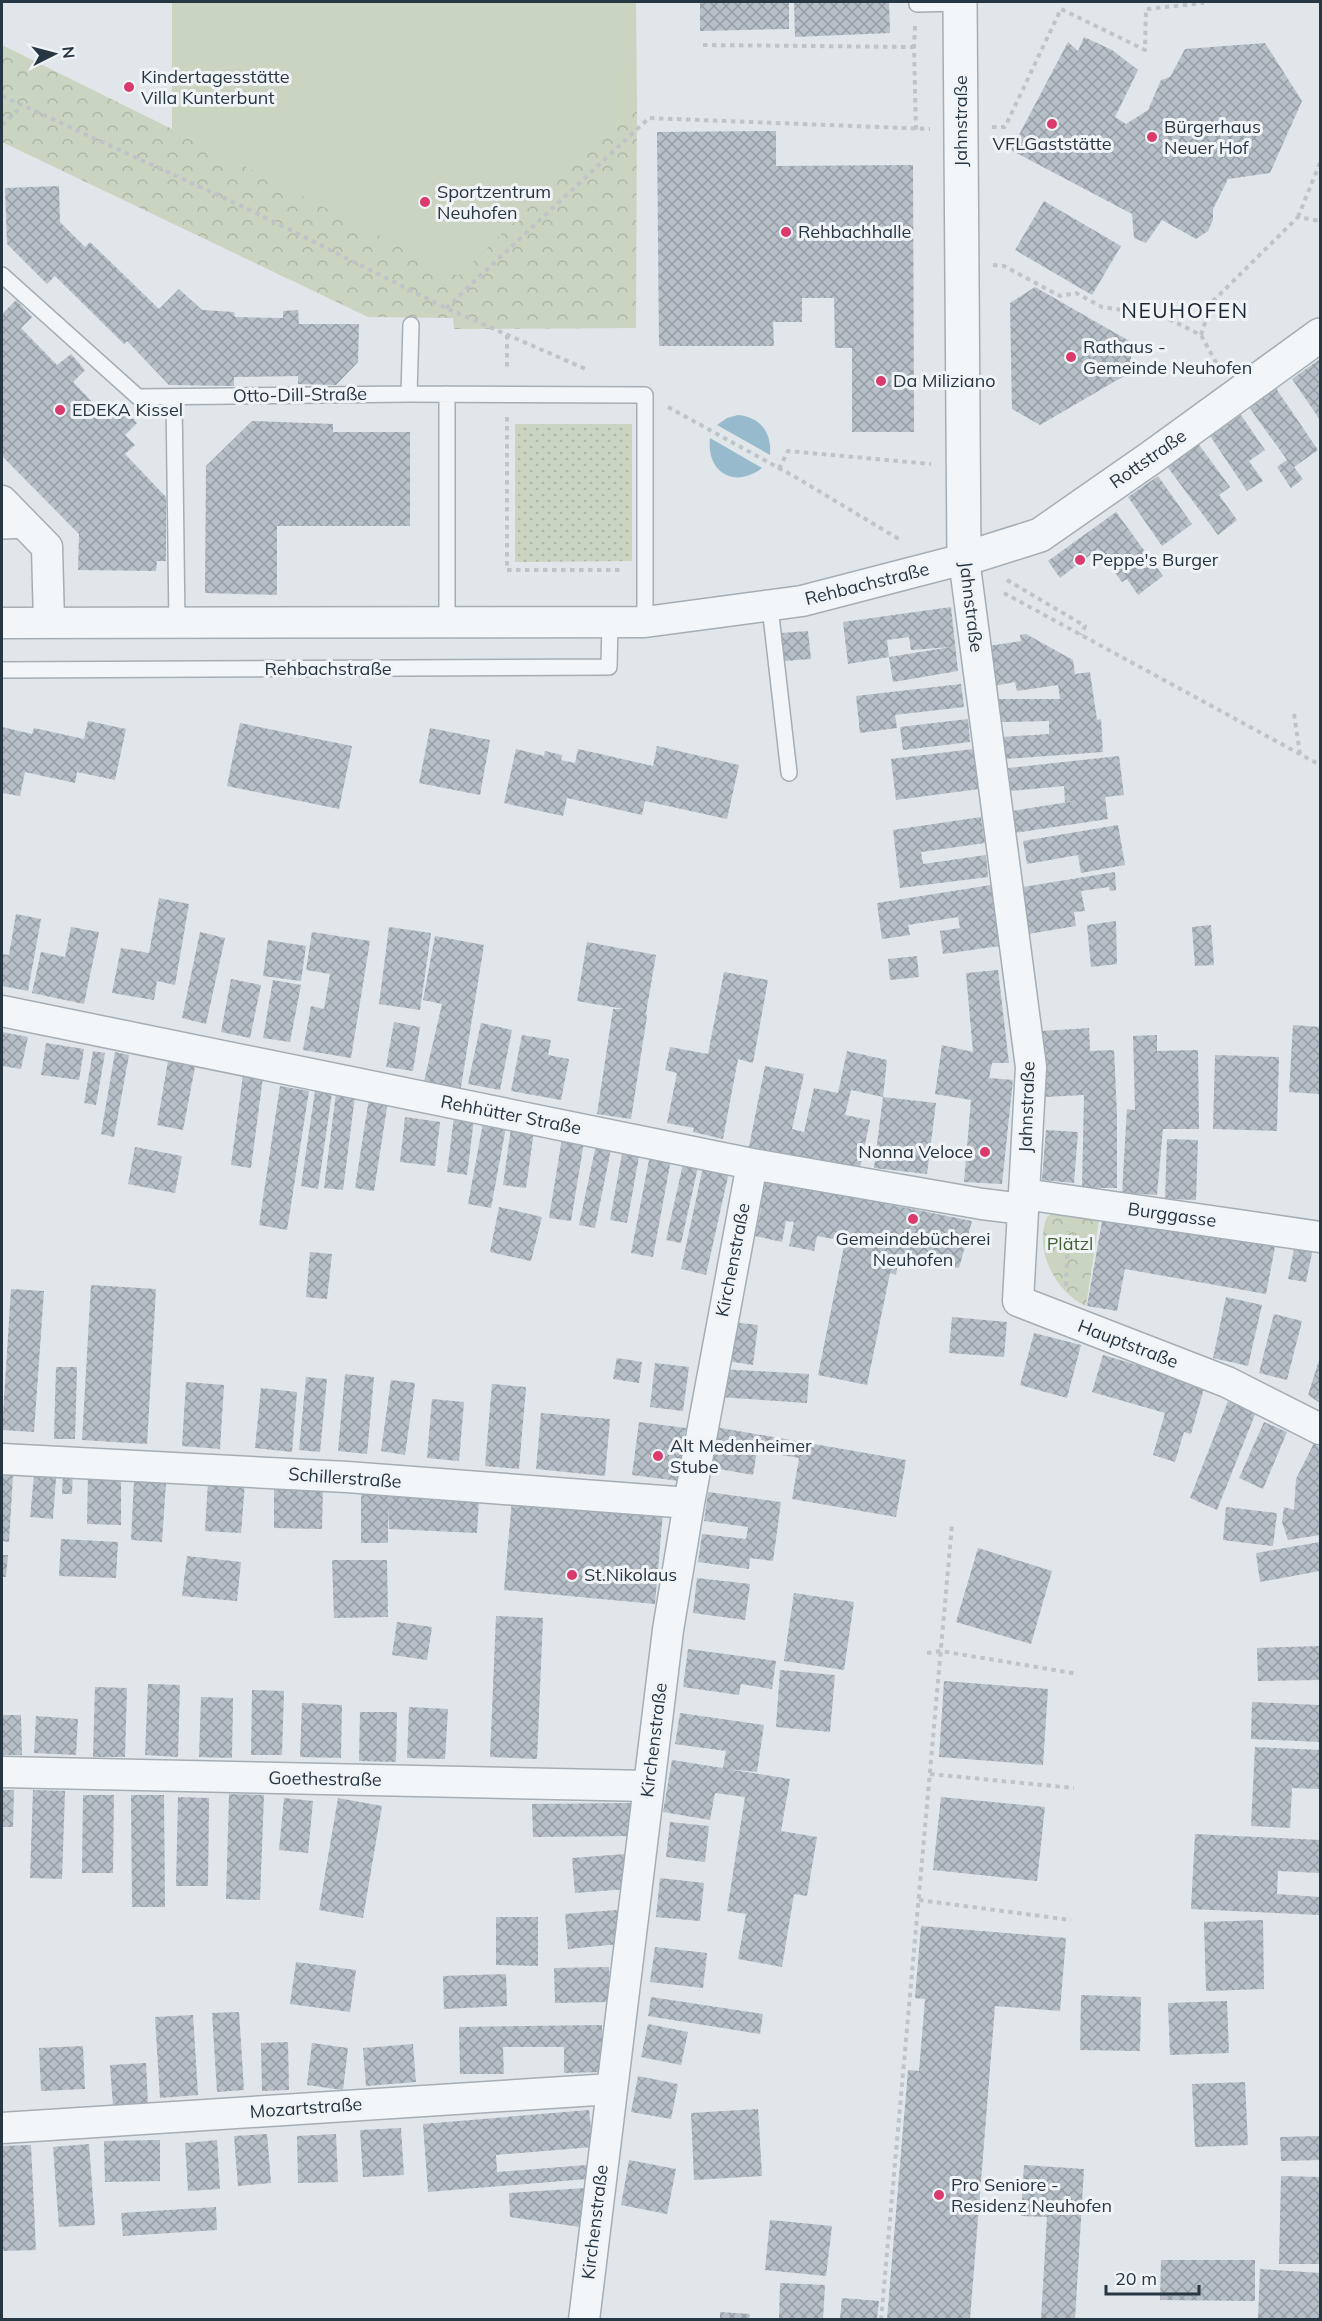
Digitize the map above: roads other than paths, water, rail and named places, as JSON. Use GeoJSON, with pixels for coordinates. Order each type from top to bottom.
{"type":"FeatureCollection","features":[{"type":"Feature","properties":{"kind":"street","name":"Jahnstraße"},"geometry":{"type":"LineString","coordinates":[[960,2],[964,559],[1031,1067],[1024,1201]]}},
{"type":"Feature","properties":{"kind":"street","name":"Rottstraße"},"geometry":{"type":"LineString","coordinates":[[964,559],[1040,535],[1320,335]]}},
{"type":"Feature","properties":{"kind":"street"},"geometry":{"type":"LineString","coordinates":[[2,501],[47,547],[49,623]]}},
{"type":"Feature","properties":{"kind":"street","name":"Rehbachstraße"},"geometry":{"type":"LineString","coordinates":[[2,622],[645,622],[770,607],[801,601],[964,559]]}},
{"type":"Feature","properties":{"kind":"street","name":"Rehhütter Straße"},"geometry":{"type":"LineString","coordinates":[[2,1011],[752,1164],[982,1204],[1024,1201]]}},
{"type":"Feature","properties":{"kind":"street","name":"Kirchenstraße"},"geometry":{"type":"LineString","coordinates":[[584,2319],[668,1630],[689,1503],[752,1164]]}},
{"type":"Feature","properties":{"kind":"street","name":"Burggasse"},"geometry":{"type":"LineString","coordinates":[[1024,1201],[1320,1237]]}},
{"type":"Feature","properties":{"kind":"street","name":"Hauptstraße"},"geometry":{"type":"LineString","coordinates":[[1024,1201],[1018,1301],[1227,1382],[1320,1429]]}},
{"type":"Feature","properties":{"kind":"street","name":"Schillerstraße"},"geometry":{"type":"LineString","coordinates":[[2,1459],[358,1478],[689,1503]]}},
{"type":"Feature","properties":{"kind":"street","name":"Goethestraße"},"geometry":{"type":"LineString","coordinates":[[2,1772],[648,1786]]}},
{"type":"Feature","properties":{"kind":"street","name":"Mozartstraße"},"geometry":{"type":"LineString","coordinates":[[2,2128],[611,2089]]}},
{"type":"Feature","properties":{"kind":"lane"},"geometry":{"type":"LineString","coordinates":[[917,4],[960,2]]}},
{"type":"Feature","properties":{"kind":"lane","name":"Otto-Dill-Straße"},"geometry":{"type":"LineString","coordinates":[[2,274],[138,397],[409,394],[645,395],[645,622]]}},
{"type":"Feature","properties":{"kind":"lane"},"geometry":{"type":"LineString","coordinates":[[409,394],[411,325]]}},
{"type":"Feature","properties":{"kind":"lane"},"geometry":{"type":"LineString","coordinates":[[447,394],[447,623]]}},
{"type":"Feature","properties":{"kind":"lane"},"geometry":{"type":"LineString","coordinates":[[174,397],[177,623]]}},
{"type":"Feature","properties":{"kind":"lane"},"geometry":{"type":"LineString","coordinates":[[2,531],[31,531]]}},
{"type":"Feature","properties":{"kind":"lane"},"geometry":{"type":"LineString","coordinates":[[770,607],[789,773]]}},
{"type":"Feature","properties":{"kind":"lane","name":"Rehbachstraße"},"geometry":{"type":"LineString","coordinates":[[2,670],[609,667],[610,622]]}},
{"type":"Feature","properties":{"kind":"water"},"geometry":{"type":"Polygon","coordinates":[[[738,415],[753,419],[763,427],[769,439],[770,455],[717,425],[727,418],[738,415]]]}},
{"type":"Feature","properties":{"kind":"water"},"geometry":{"type":"Polygon","coordinates":[[[710,438],[762,468],[742,477],[724,474],[713,460],[710,438]]]}},
{"type":"Feature","properties":{"kind":"place","name":"Kindertagesstätte Villa Kunterbunt"},"geometry":{"type":"Point","coordinates":[129,87]}},
{"type":"Feature","properties":{"kind":"place","name":"VFLGaststätte"},"geometry":{"type":"Point","coordinates":[1052,124]}},
{"type":"Feature","properties":{"kind":"place","name":"Bürgerhaus Neuer Hof"},"geometry":{"type":"Point","coordinates":[1152,137]}},
{"type":"Feature","properties":{"kind":"place","name":"Sportzentrum Neuhofen"},"geometry":{"type":"Point","coordinates":[425,202]}},
{"type":"Feature","properties":{"kind":"place","name":"Rehbachhalle"},"geometry":{"type":"Point","coordinates":[786,232]}},
{"type":"Feature","properties":{"kind":"place","name":"Rathaus - Gemeinde Neuhofen"},"geometry":{"type":"Point","coordinates":[1071,357]}},
{"type":"Feature","properties":{"kind":"place","name":"Da Miliziano"},"geometry":{"type":"Point","coordinates":[881,381]}},
{"type":"Feature","properties":{"kind":"place","name":"EDEKA Kissel"},"geometry":{"type":"Point","coordinates":[60,410]}},
{"type":"Feature","properties":{"kind":"place","name":"Peppe's Burger"},"geometry":{"type":"Point","coordinates":[1080,560]}},
{"type":"Feature","properties":{"kind":"place","name":"Nonna Veloce"},"geometry":{"type":"Point","coordinates":[985,1152]}},
{"type":"Feature","properties":{"kind":"place","name":"Gemeindebücherei Neuhofen"},"geometry":{"type":"Point","coordinates":[913,1219]}},
{"type":"Feature","properties":{"kind":"place","name":"Alt Medenheimer Stube"},"geometry":{"type":"Point","coordinates":[658,1456]}},
{"type":"Feature","properties":{"kind":"place","name":"St.Nikolaus"},"geometry":{"type":"Point","coordinates":[572,1575]}},
{"type":"Feature","properties":{"kind":"place","name":"Pro Seniore - Residenz Neuhofen"},"geometry":{"type":"Point","coordinates":[939,2195]}},
{"type":"Feature","properties":{"kind":"district","name":"NEUHOFEN"},"geometry":{"type":"Point","coordinates":[1185,311]}},
{"type":"Feature","properties":{"kind":"park label","name":"Plätzl"},"geometry":{"type":"Point","coordinates":[1070,1244]}}]}
